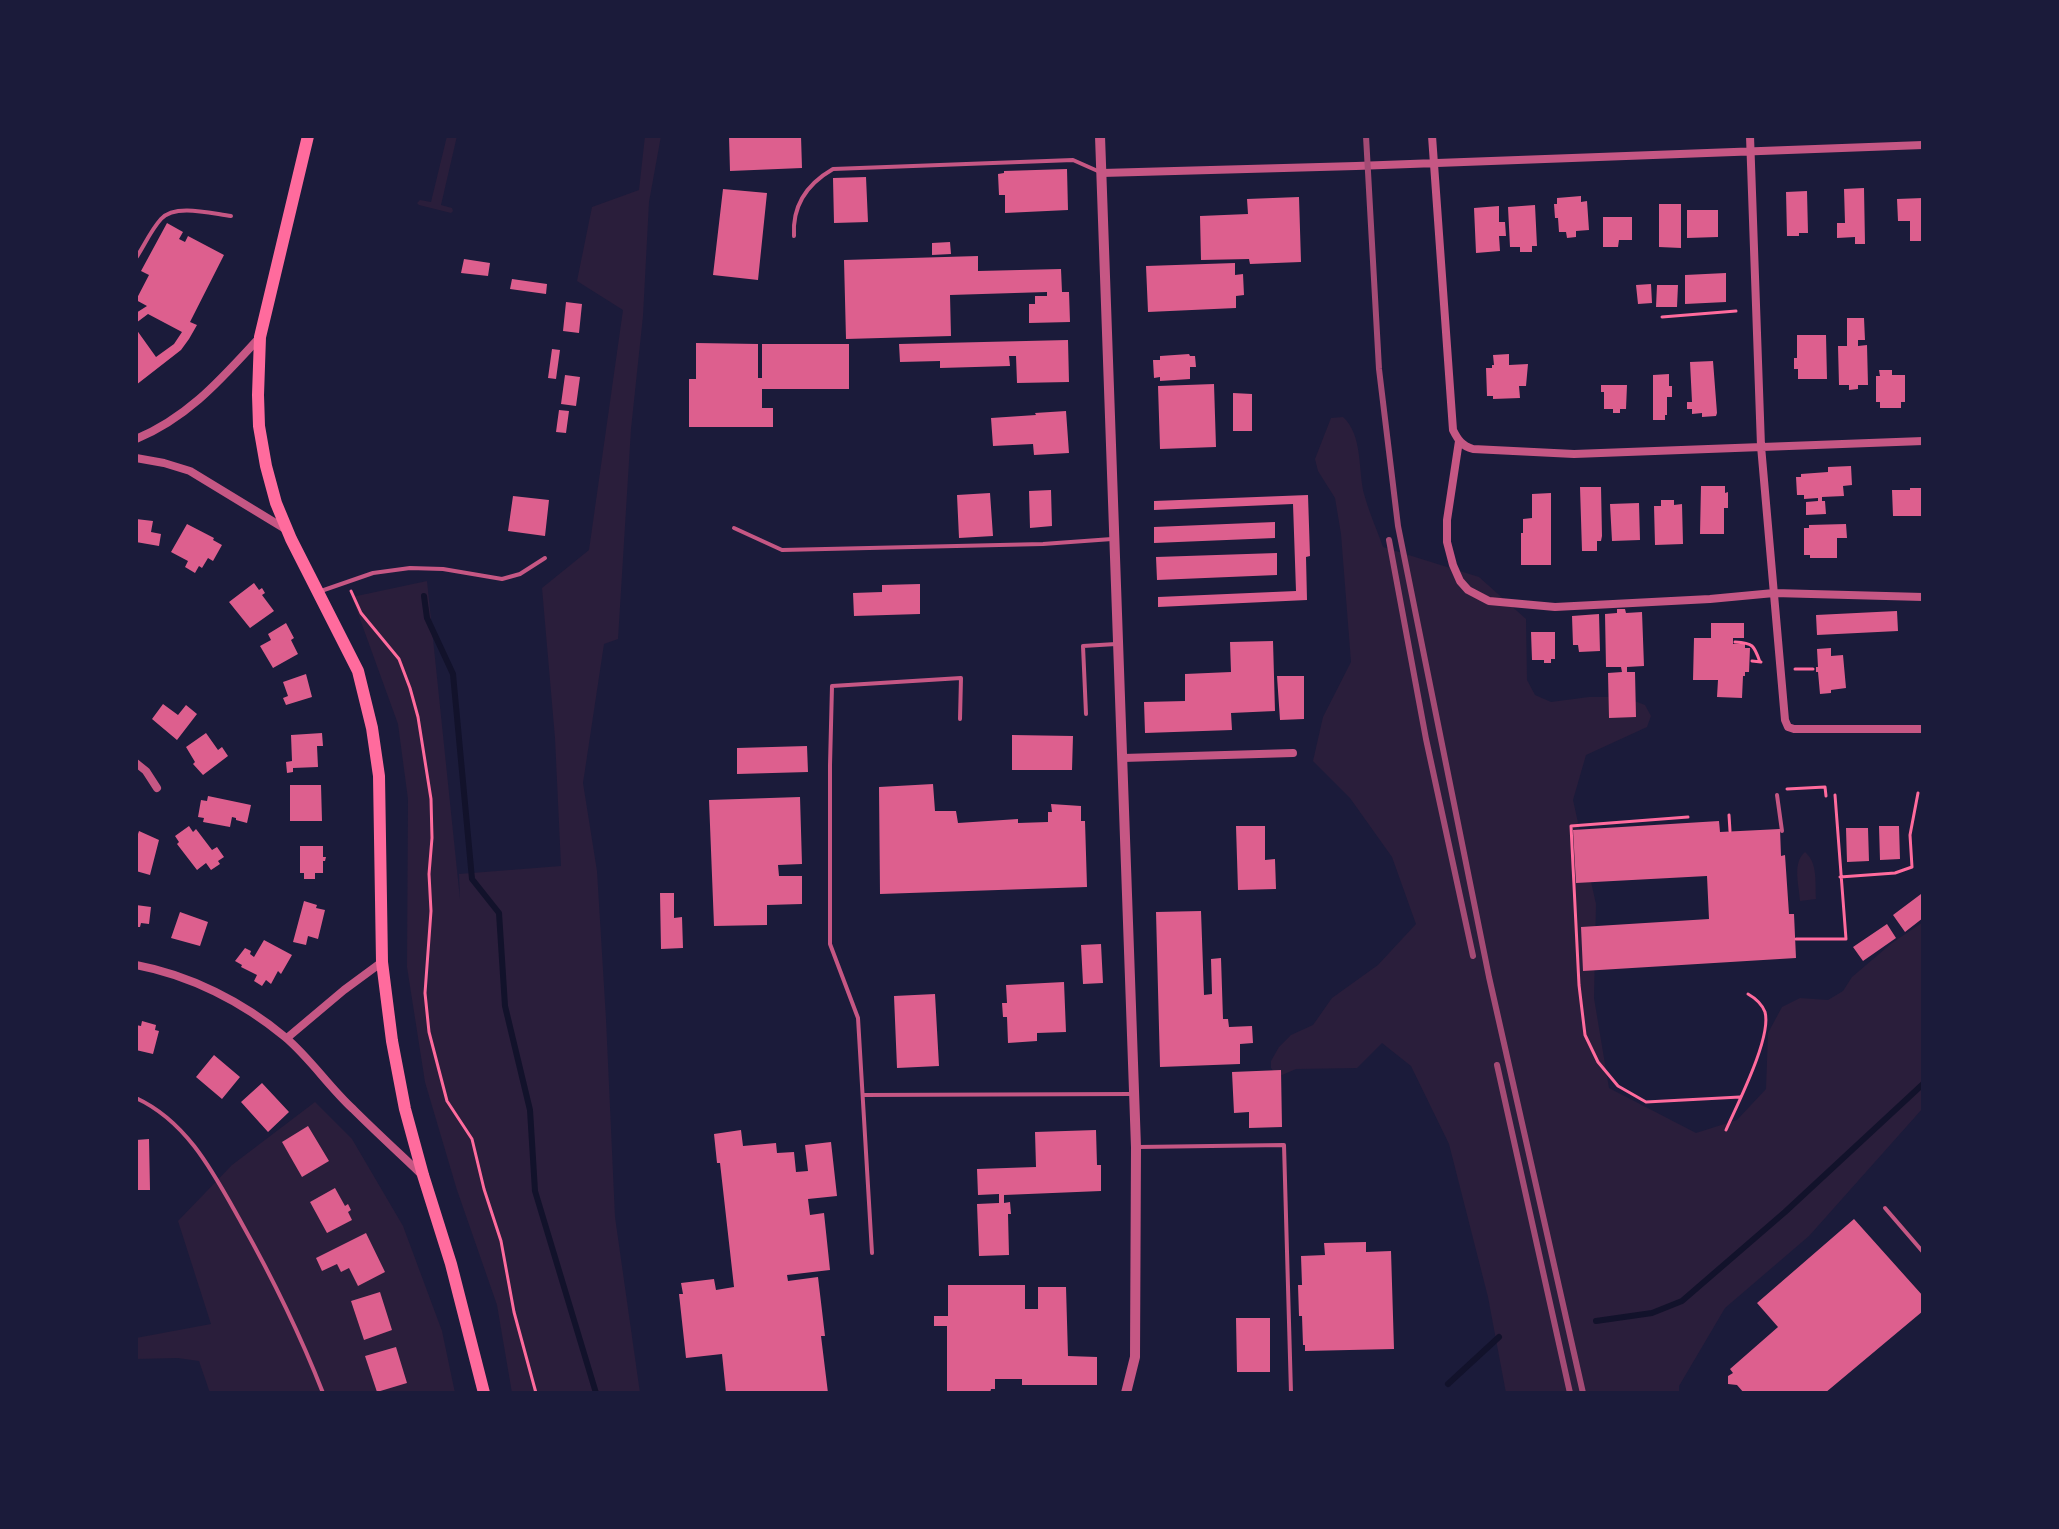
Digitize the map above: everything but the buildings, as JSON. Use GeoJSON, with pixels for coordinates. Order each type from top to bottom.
{"type":"FeatureCollection","features":[{"type":"Feature","properties":{"kind":"main road"},"geometry":{"type":"LineString","coordinates":[[308,136],[260,337],[259,426],[276,503],[358,671],[372,728],[379,776],[382,962],[392,1041],[405,1109],[451,1264],[484,1393]]}},
{"type":"Feature","properties":{"kind":"street"},"geometry":{"type":"LineString","coordinates":[[1100,136],[1136,1147],[1135,1357],[1126,1393]]}},
{"type":"Feature","properties":{"kind":"street"},"geometry":{"type":"LineString","coordinates":[[1432,136],[1453,430],[1459,441],[1473,449],[1574,454],[1923,441]]}},
{"type":"Feature","properties":{"kind":"street"},"geometry":{"type":"LineString","coordinates":[[1750,136],[1761,446],[1785,720],[1788,727],[1794,729],[1923,729]]}},
{"type":"Feature","properties":{"kind":"street"},"geometry":{"type":"LineString","coordinates":[[1102,173],[1923,145]]}},
{"type":"Feature","properties":{"kind":"street"},"geometry":{"type":"LineString","coordinates":[[136,439],[167,423],[206,395],[260,337]]}},
{"type":"Feature","properties":{"kind":"street"},"geometry":{"type":"LineString","coordinates":[[1459,441],[1447,520],[1447,542],[1460,581],[1480,598],[1555,607],[1774,593],[1923,597]]}},
{"type":"Feature","properties":{"kind":"street"},"geometry":{"type":"LineString","coordinates":[[136,458],[190,471],[287,531]]}},
{"type":"Feature","properties":{"kind":"street"},"geometry":{"type":"LineString","coordinates":[[1123,758],[1293,753]]}},
{"type":"Feature","properties":{"kind":"street"},"geometry":{"type":"LineString","coordinates":[[136,763],[146,771],[157,788]]}},
{"type":"Feature","properties":{"kind":"street"},"geometry":{"type":"LineString","coordinates":[[287,1038],[382,962]]}},
{"type":"Feature","properties":{"kind":"street"},"geometry":{"type":"LineString","coordinates":[[136,965],[204,986],[248,1010],[287,1038],[352,1109],[423,1175]]}},
{"type":"Feature","properties":{"kind":"lane"},"geometry":{"type":"LineString","coordinates":[[794,236],[796,208],[804,193],[818,178],[833,169],[1073,160],[1102,173]]}},
{"type":"Feature","properties":{"kind":"lane"},"geometry":{"type":"LineString","coordinates":[[136,258],[162,218],[169,213],[178,210],[231,216]]}},
{"type":"Feature","properties":{"kind":"lane"},"geometry":{"type":"LineString","coordinates":[[734,528],[782,550],[1043,544],[1114,539]]}},
{"type":"Feature","properties":{"kind":"lane"},"geometry":{"type":"LineString","coordinates":[[319,592],[373,573],[410,568],[443,569],[502,579],[520,574],[545,558]]}},
{"type":"Feature","properties":{"kind":"lane"},"geometry":{"type":"LineString","coordinates":[[1086,714],[1083,646],[1118,644]]}},
{"type":"Feature","properties":{"kind":"lane"},"geometry":{"type":"LineString","coordinates":[[872,1253],[858,1018],[830,944],[832,686],[961,678],[960,719]]}},
{"type":"Feature","properties":{"kind":"lane"},"geometry":{"type":"LineString","coordinates":[[1777,795],[1782,831]]}},
{"type":"Feature","properties":{"kind":"lane"},"geometry":{"type":"LineString","coordinates":[[864,1095],[1134,1094]]}},
{"type":"Feature","properties":{"kind":"lane"},"geometry":{"type":"LineString","coordinates":[[136,1098],[172,1122],[203,1156],[256,1249],[301,1338],[323,1393]]}},
{"type":"Feature","properties":{"kind":"lane"},"geometry":{"type":"LineString","coordinates":[[1136,1147],[1284,1145],[1291,1393]]}},
{"type":"Feature","properties":{"kind":"lane"},"geometry":{"type":"LineString","coordinates":[[1885,1208],[1923,1252]]}},
{"type":"Feature","properties":{"kind":"path"},"geometry":{"type":"LineString","coordinates":[[1662,317],[1736,311]]}},
{"type":"Feature","properties":{"kind":"path"},"geometry":{"type":"LineString","coordinates":[[346,581],[361,613],[399,659],[418,717],[431,799],[431,911],[425,993],[429,1032],[447,1101],[472,1139],[501,1241],[514,1312],[536,1393]]}},
{"type":"Feature","properties":{"kind":"path"},"geometry":{"type":"LineString","coordinates":[[1735,642],[1748,642],[1754,646],[1760,662]]}},
{"type":"Feature","properties":{"kind":"path"},"geometry":{"type":"LineString","coordinates":[[1752,661],[1769,663]]}},
{"type":"Feature","properties":{"kind":"path"},"geometry":{"type":"LineString","coordinates":[[1791,670],[1813,669]]}},
{"type":"Feature","properties":{"kind":"path"},"geometry":{"type":"LineString","coordinates":[[1787,789],[1825,787],[1826,796]]}},
{"type":"Feature","properties":{"kind":"path"},"geometry":{"type":"LineString","coordinates":[[1840,877],[1895,873],[1912,867],[1910,835],[1918,793]]}},
{"type":"Feature","properties":{"kind":"path"},"geometry":{"type":"LineString","coordinates":[[1796,939],[1846,939],[1835,795]]}},
{"type":"Feature","properties":{"kind":"path"},"geometry":{"type":"LineString","coordinates":[[1729,815],[1730,831]]}},
{"type":"Feature","properties":{"kind":"path"},"geometry":{"type":"LineString","coordinates":[[1688,817],[1571,826],[1579,985],[1585,1035],[1598,1062],[1618,1086],[1646,1102],[1740,1097]]}},
{"type":"Feature","properties":{"kind":"path"},"geometry":{"type":"LineString","coordinates":[[1726,1130],[1762,1046],[1765,1029],[1765,1013],[1757,999],[1748,994]]}},
{"type":"Feature","properties":{"kind":"shaded area"},"geometry":{"type":"Polygon","coordinates":[[[447,136],[457,136],[441,205],[452,208],[451,213],[417,203],[420,200],[431,202],[447,136]]]}},
{"type":"Feature","properties":{"kind":"shaded area"},"geometry":{"type":"Polygon","coordinates":[[[645,136],[661,136],[649,202],[618,639],[604,644],[583,783],[597,871],[615,1217],[640,1393],[512,1393],[497,1305],[457,1190],[425,1082],[407,967],[408,799],[398,724],[352,597],[427,581],[460,899],[459,874],[561,866],[555,738],[542,588],[589,550],[623,310],[577,281],[592,207],[639,190],[645,136]]]}},
{"type":"Feature","properties":{"kind":"shaded area"},"geometry":{"type":"Polygon","coordinates":[[[1343,417],[1354,433],[1364,494],[1383,547],[1479,577],[1526,619],[1527,680],[1535,695],[1551,702],[1624,697],[1645,705],[1651,716],[1647,727],[1586,755],[1573,800],[1596,904],[1594,998],[1609,1088],[1696,1133],[1737,1120],[1766,1089],[1768,1033],[1782,1007],[1800,998],[1828,1000],[1843,991],[1852,977],[1923,922],[1923,1108],[1809,1236],[1725,1308],[1679,1386],[1679,1393],[1506,1393],[1488,1297],[1449,1144],[1411,1066],[1382,1043],[1357,1068],[1296,1069],[1282,1075],[1271,1068],[1271,1061],[1279,1047],[1291,1035],[1313,1025],[1332,998],[1378,965],[1416,924],[1392,857],[1350,798],[1313,761],[1323,717],[1351,662],[1341,534],[1335,498],[1318,471],[1315,459],[1331,418],[1343,417]]]}},
{"type":"Feature","properties":{"kind":"shaded area"},"geometry":{"type":"Polygon","coordinates":[[[1805,852],[1814,867],[1816,899],[1800,901],[1797,868],[1805,852]]]}},
{"type":"Feature","properties":{"kind":"shaded area"},"geometry":{"type":"Polygon","coordinates":[[[315,1102],[352,1139],[403,1226],[442,1331],[455,1393],[210,1393],[199,1361],[136,1359],[136,1338],[211,1324],[178,1221],[232,1165],[315,1102]]]}},
{"type":"Feature","properties":{"kind":"waterway"},"geometry":{"type":"LineString","coordinates":[[424,596],[427,618],[453,674],[472,879],[499,913],[505,1006],[530,1110],[535,1191],[596,1393]]}},
{"type":"Feature","properties":{"kind":"waterway"},"geometry":{"type":"LineString","coordinates":[[1596,1321],[1652,1313],[1682,1301],[1785,1212],[1923,1084]]}},
{"type":"Feature","properties":{"kind":"waterway"},"geometry":{"type":"LineString","coordinates":[[1448,1384],[1499,1337]]}},
{"type":"Feature","properties":{"kind":"railway"},"geometry":{"type":"LineString","coordinates":[[1366,136],[1379,369],[1398,526],[1489,977],[1583,1393]]}},
{"type":"Feature","properties":{"kind":"railway"},"geometry":{"type":"LineString","coordinates":[[1389,540],[1426,739],[1473,956]]}},
{"type":"Feature","properties":{"kind":"railway"},"geometry":{"type":"LineString","coordinates":[[1497,1065],[1570,1393]]}}]}
